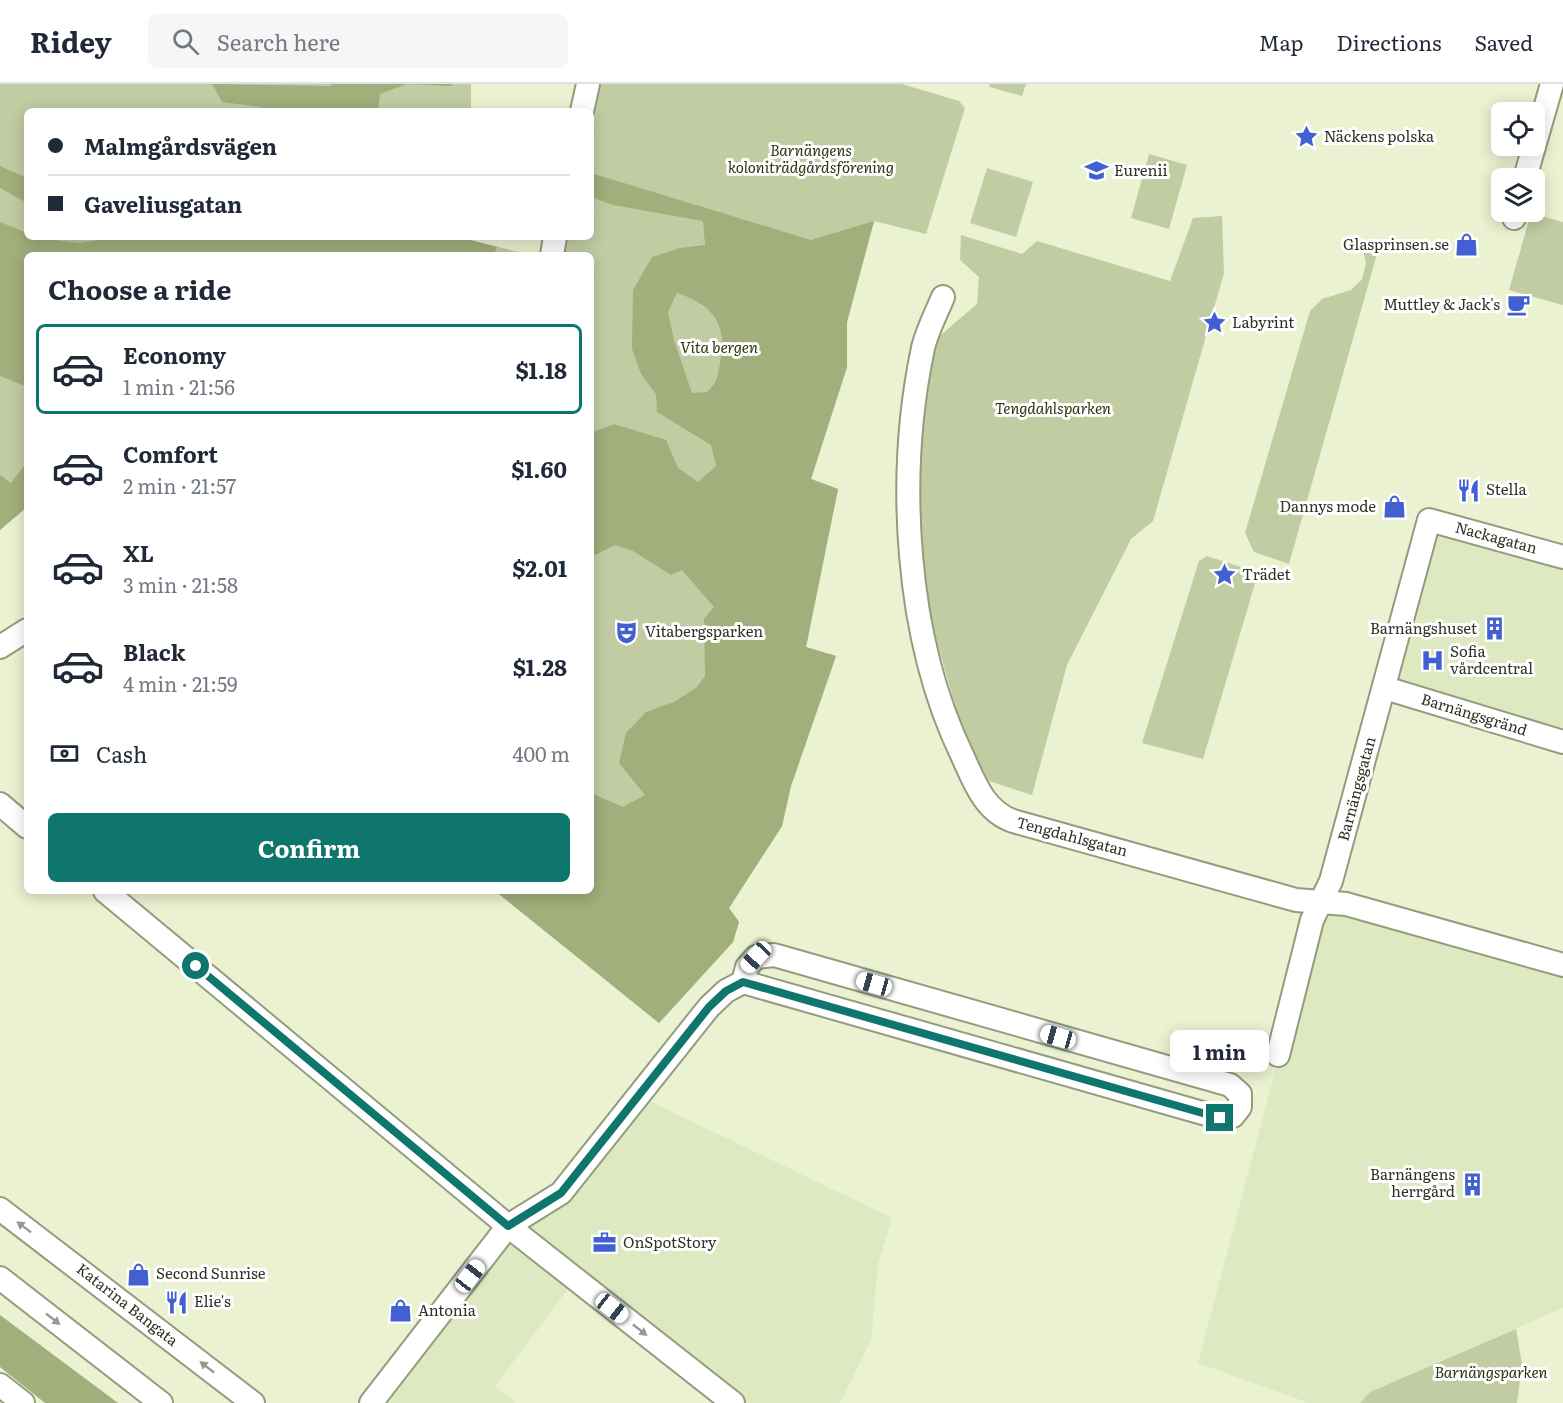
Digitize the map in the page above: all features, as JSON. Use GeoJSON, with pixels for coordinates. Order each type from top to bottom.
{"type":"FeatureCollection","features":[{"type":"Feature","properties":{"kind":"street"},"geometry":{"type":"LineString","coordinates":[[583,108],[588,84]]}},
{"type":"Feature","properties":{"kind":"street"},"geometry":{"type":"LineString","coordinates":[[1528,168],[1552,84]]}},
{"type":"Feature","properties":{"kind":"street","name":"Tengdahlsgatan"},"geometry":{"type":"LineString","coordinates":[[943,297],[923,348],[912,431],[912,562],[918,609],[940,699],[956,742],[980,794],[1002,817],[1013,821],[1296,900],[1346,904],[1563,965]]}},
{"type":"Feature","properties":{"kind":"street","name":"Barnängsgatan"},"geometry":{"type":"LineString","coordinates":[[1278,1055],[1312,920],[1331,881],[1429,520]]}},
{"type":"Feature","properties":{"kind":"street","name":"Nackagatan"},"geometry":{"type":"LineString","coordinates":[[1429,520],[1563,556]]}},
{"type":"Feature","properties":{"kind":"street"},"geometry":{"type":"LineString","coordinates":[[0,647],[24,632]]}},
{"type":"Feature","properties":{"kind":"street","name":"Barnängsgränd"},"geometry":{"type":"LineString","coordinates":[[1385,688],[1563,742]]}},
{"type":"Feature","properties":{"kind":"street"},"geometry":{"type":"LineString","coordinates":[[0,804],[24,824]]}},
{"type":"Feature","properties":{"kind":"street"},"geometry":{"type":"LineString","coordinates":[[109,894],[508,1226],[733,1403]]}},
{"type":"Feature","properties":{"kind":"street"},"geometry":{"type":"LineString","coordinates":[[371,1403],[508,1226],[561,1193],[709,1007],[726,991],[743,982],[1220,1118],[1233,1116],[1240,1107],[1240,1094],[1230,1085],[774,956],[756,957],[747,967],[743,982]]}},
{"type":"Feature","properties":{"kind":"street"},"geometry":{"type":"LineString","coordinates":[[966,1047],[977,1014]]}},
{"type":"Feature","properties":{"kind":"street","name":"Katarina Bangata"},"geometry":{"type":"LineString","coordinates":[[0,1209],[253,1403]]}},
{"type":"Feature","properties":{"kind":"street"},"geometry":{"type":"LineString","coordinates":[[0,1278],[161,1403]]}},
{"type":"Feature","properties":{"kind":"street"},"geometry":{"type":"LineString","coordinates":[[0,1385],[23,1403]]}},
{"type":"Feature","properties":{"kind":"shaded area"},"geometry":{"type":"Polygon","coordinates":[[[212,84],[330,86],[332,84],[407,84],[380,94],[378,108],[260,108],[222,102],[212,84]]]}},
{"type":"Feature","properties":{"kind":"shaded area"},"geometry":{"type":"Polygon","coordinates":[[[407,84],[452,84],[451,86],[407,84]]]}},
{"type":"Feature","properties":{"kind":"shaded area"},"geometry":{"type":"Polygon","coordinates":[[[0,166],[24,177],[24,201],[0,188],[0,166]]]}},
{"type":"Feature","properties":{"kind":"shaded area","name":"Vita bergen"},"geometry":{"type":"Polygon","coordinates":[[[594,174],[811,240],[874,221],[847,322],[847,367],[811,479],[838,489],[806,647],[836,656],[791,786],[782,826],[729,908],[739,922],[733,942],[659,1023],[499,894],[594,894],[594,794],[623,807],[645,795],[619,763],[626,733],[646,712],[674,702],[697,687],[705,676],[704,619],[714,607],[682,570],[671,575],[633,551],[615,545],[594,556],[594,432],[614,424],[666,440],[678,468],[698,482],[716,466],[711,445],[657,412],[656,394],[641,374],[632,349],[633,290],[652,257],[680,248],[705,245],[703,221],[613,205],[594,198],[594,174]],[[677,293],[668,312],[674,340],[692,393],[707,392],[713,386],[718,376],[722,350],[720,327],[709,310],[677,293]]]}},
{"type":"Feature","properties":{"kind":"shaded area"},"geometry":{"type":"Polygon","coordinates":[[[0,222],[24,232],[24,240],[79,243],[100,240],[470,240],[497,247],[494,252],[24,252],[24,386],[0,376],[0,222]]]}},
{"type":"Feature","properties":{"kind":"shaded area"},"geometry":{"type":"Polygon","coordinates":[[[24,466],[24,510],[0,530],[0,475],[11,483],[24,466]]]}},
{"type":"Feature","properties":{"kind":"shaded area","name":"Barnängshuset"},"geometry":{"type":"Polygon","coordinates":[[[1432,524],[1563,560],[1563,740],[1387,687],[1432,524]]]}},
{"type":"Feature","properties":{"kind":"shaded area"},"geometry":{"type":"Polygon","coordinates":[[[1321,905],[1563,967],[1563,1308],[1370,1392],[1360,1403],[1309,1403],[1198,1363],[1315,920],[1321,905]]]}},
{"type":"Feature","properties":{"kind":"shaded area"},"geometry":{"type":"Polygon","coordinates":[[[641,1097],[892,1218],[878,1265],[871,1340],[840,1403],[729,1403],[573,1282],[495,1386],[516,1403],[370,1403],[504,1226],[566,1194],[641,1097]]]}},
{"type":"Feature","properties":{"kind":"shaded area"},"geometry":{"type":"Polygon","coordinates":[[[0,1315],[118,1403],[45,1403],[0,1367],[0,1315]]]}},
{"type":"Feature","properties":{"kind":"green space"},"geometry":{"type":"Polygon","coordinates":[[[0,84],[471,84],[471,108],[24,108],[24,240],[471,240],[517,252],[24,252],[24,510],[0,530],[0,84]]]}},
{"type":"Feature","properties":{"kind":"green space","name":"Vita bergen"},"geometry":{"type":"Polygon","coordinates":[[[600,84],[902,84],[959,101],[965,108],[926,234],[874,221],[847,322],[847,367],[811,479],[838,489],[806,647],[836,656],[791,786],[782,826],[729,908],[739,922],[733,942],[659,1023],[500,894],[594,894],[594,252],[562,252],[564,240],[594,240],[594,109],[600,84]]]}},
{"type":"Feature","properties":{"kind":"green space"},"geometry":{"type":"Polygon","coordinates":[[[989,84],[1026,84],[1022,96],[990,87],[989,84]]]}},
{"type":"Feature","properties":{"kind":"green space"},"geometry":{"type":"Polygon","coordinates":[[[1149,154],[1187,165],[1169,229],[1131,218],[1149,154]]]}},
{"type":"Feature","properties":{"kind":"green space"},"geometry":{"type":"Polygon","coordinates":[[[987,168],[1033,182],[1016,237],[970,223],[987,168]]]}},
{"type":"Feature","properties":{"kind":"green space","name":"Tengdahlsparken"},"geometry":{"type":"Polygon","coordinates":[[[1222,216],[1224,273],[1153,521],[1131,539],[1067,665],[1032,795],[989,781],[963,733],[926,604],[919,528],[920,431],[936,339],[977,304],[979,277],[960,260],[961,235],[1022,254],[1037,241],[1170,281],[1193,218],[1222,216]]]}},
{"type":"Feature","properties":{"kind":"green space"},"geometry":{"type":"Polygon","coordinates":[[[1545,217],[1563,222],[1563,305],[1509,290],[1528,222],[1545,222],[1545,217]]]}},
{"type":"Feature","properties":{"kind":"green space"},"geometry":{"type":"Polygon","coordinates":[[[1361,243],[1379,247],[1289,564],[1254,552],[1245,533],[1310,311],[1322,299],[1351,290],[1362,279],[1366,263],[1361,243]]]}},
{"type":"Feature","properties":{"kind":"green space"},"geometry":{"type":"Polygon","coordinates":[[[1207,556],[1250,570],[1256,580],[1203,759],[1142,743],[1199,561],[1207,556]]]}},
{"type":"Feature","properties":{"kind":"green space","name":"Barnängsparken"},"geometry":{"type":"Polygon","coordinates":[[[1516,1329],[1522,1364],[1517,1403],[1360,1403],[1370,1392],[1516,1329]]]}},
{"type":"Feature","properties":{"kind":"place","name":"Näckens polska"},"geometry":{"type":"Point","coordinates":[1306,137]}},
{"type":"Feature","properties":{"kind":"place","name":"Eurenii"},"geometry":{"type":"Point","coordinates":[1096,171]}},
{"type":"Feature","properties":{"kind":"place","name":"Glasprinsen.se"},"geometry":{"type":"Point","coordinates":[1467,245]}},
{"type":"Feature","properties":{"kind":"place","name":"Muttley & Jack's"},"geometry":{"type":"Point","coordinates":[1518,305]}},
{"type":"Feature","properties":{"kind":"place","name":"Labyrint"},"geometry":{"type":"Point","coordinates":[1214,323]}},
{"type":"Feature","properties":{"kind":"place","name":"Stella"},"geometry":{"type":"Point","coordinates":[1468,490]}},
{"type":"Feature","properties":{"kind":"place","name":"Dannys mode"},"geometry":{"type":"Point","coordinates":[1394,507]}},
{"type":"Feature","properties":{"kind":"place","name":"Trädet"},"geometry":{"type":"Point","coordinates":[1224,575]}},
{"type":"Feature","properties":{"kind":"place","name":"Barnängshuset"},"geometry":{"type":"Point","coordinates":[1495,629]}},
{"type":"Feature","properties":{"kind":"place","name":"Vitabergsparken"},"geometry":{"type":"Point","coordinates":[627,632]}},
{"type":"Feature","properties":{"kind":"place","name":"Sofia vårdcentral"},"geometry":{"type":"Point","coordinates":[1432,661]}},
{"type":"Feature","properties":{"kind":"place","name":"Barnängens herrgård"},"geometry":{"type":"Point","coordinates":[1473,1184]}},
{"type":"Feature","properties":{"kind":"place","name":"OnSpotStory"},"geometry":{"type":"Point","coordinates":[605,1243]}},
{"type":"Feature","properties":{"kind":"place","name":"Second Sunrise"},"geometry":{"type":"Point","coordinates":[138,1274]}},
{"type":"Feature","properties":{"kind":"place","name":"Elie's"},"geometry":{"type":"Point","coordinates":[176,1302]}},
{"type":"Feature","properties":{"kind":"place","name":"Antonia"},"geometry":{"type":"Point","coordinates":[400,1311]}},
{"type":"Feature","properties":{"kind":"route"},"geometry":{"type":"LineString","coordinates":[[196,966],[508,1226],[561,1193],[709,1007],[726,991],[743,982],[1220,1118]]}},
{"type":"Feature","properties":{"kind":"park label","name":"Barnängens koloniträdgårdsförening"},"geometry":{"type":"Point","coordinates":[811,160]}}]}
